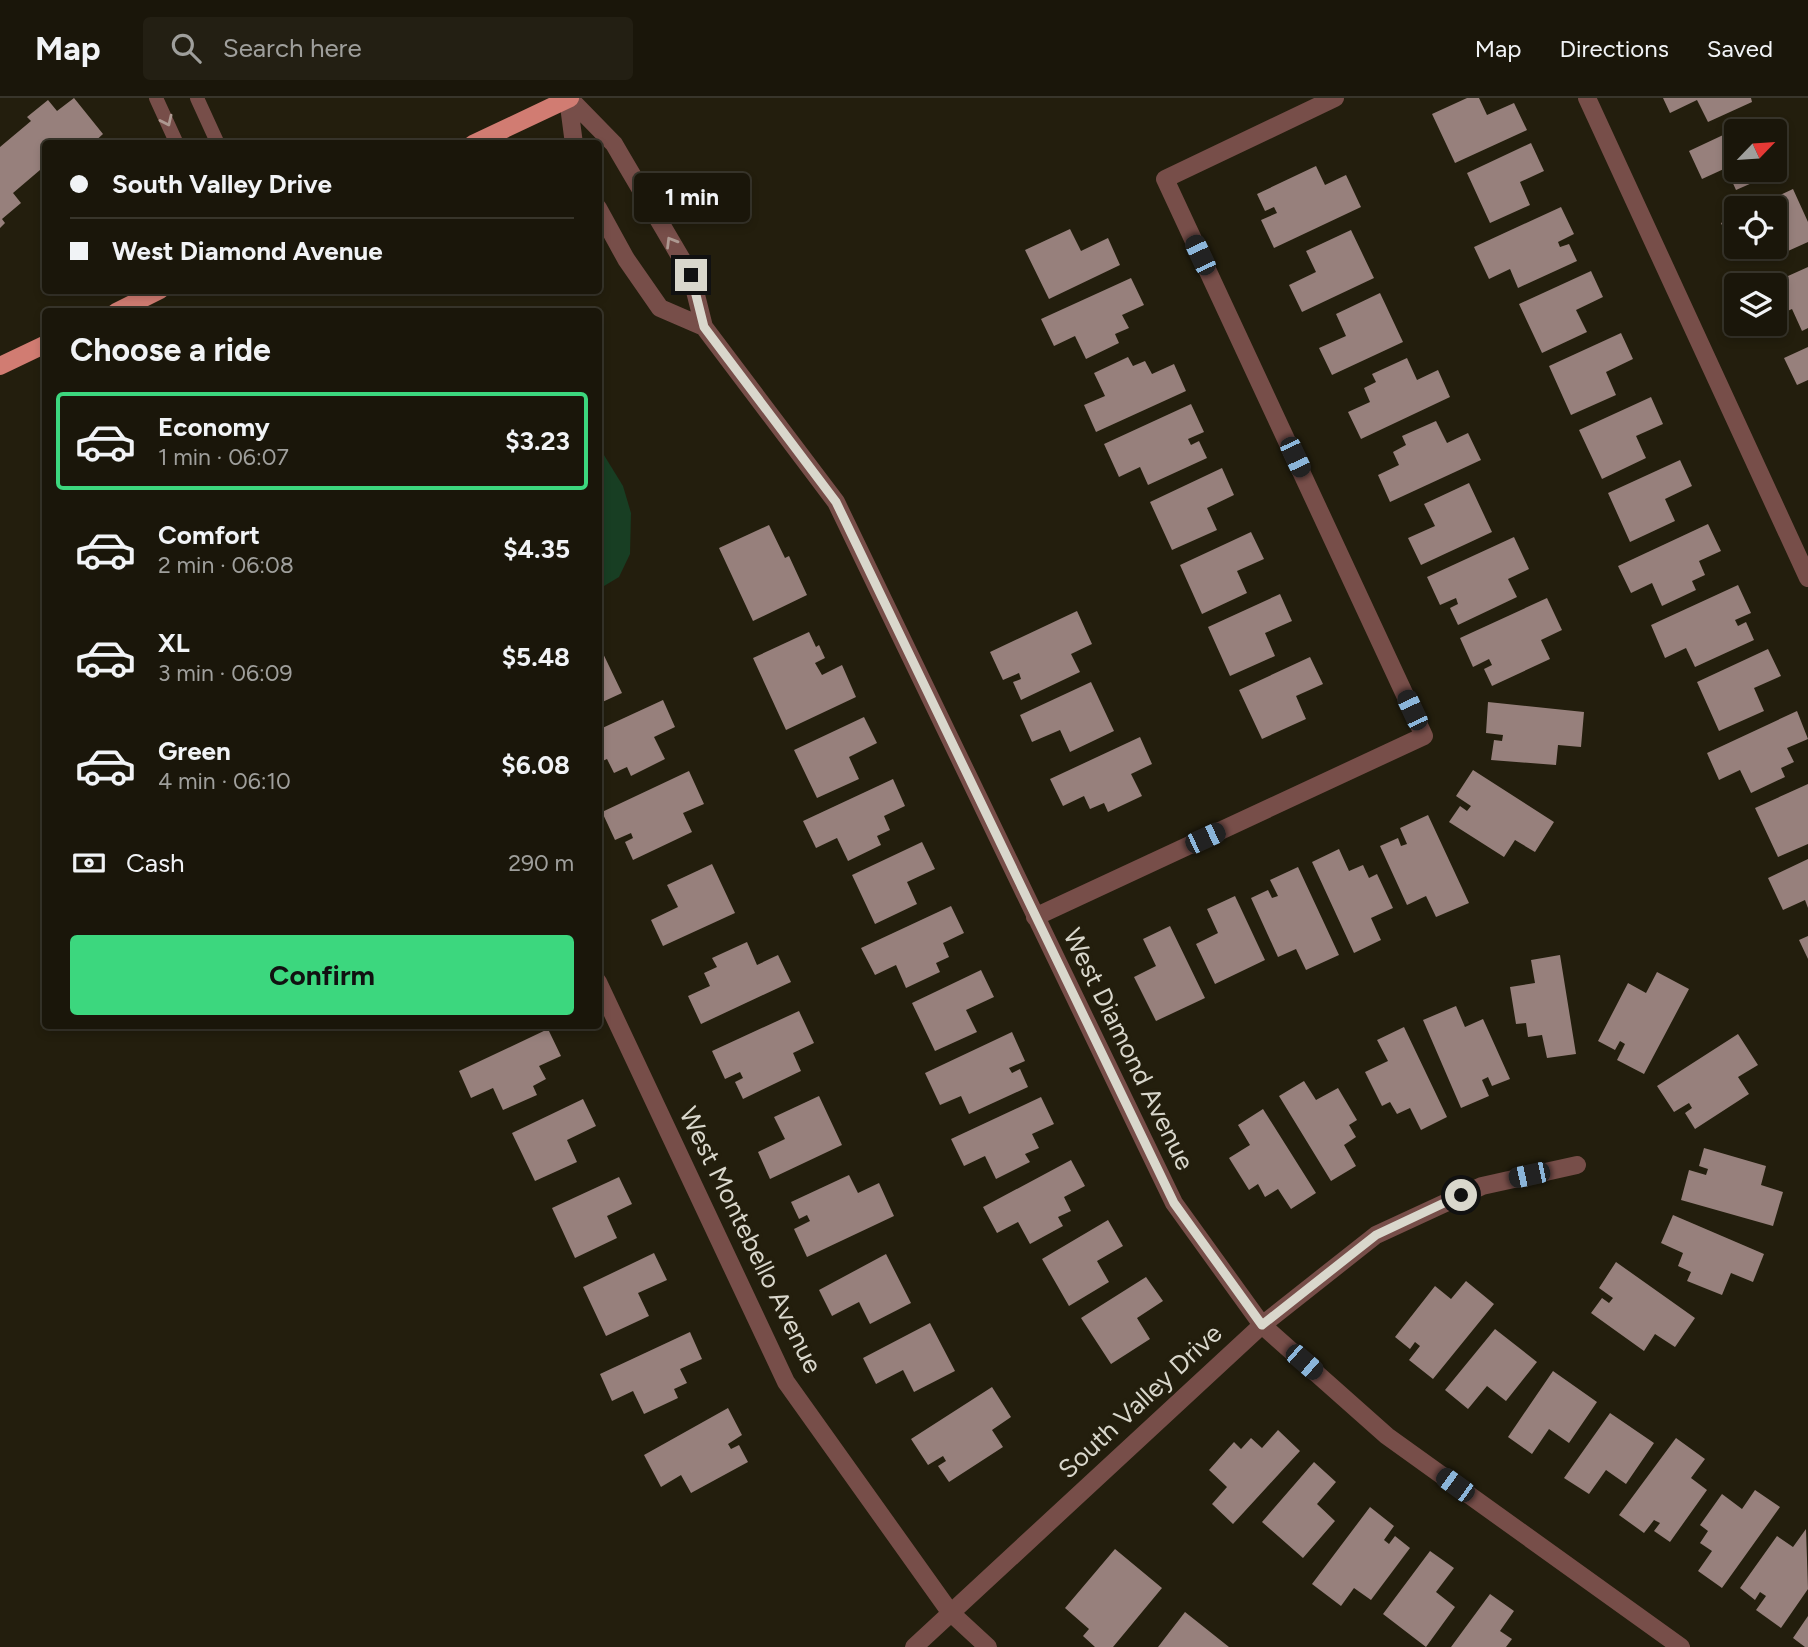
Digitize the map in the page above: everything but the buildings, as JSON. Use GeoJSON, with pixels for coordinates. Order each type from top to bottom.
{"type":"FeatureCollection","features":[{"type":"Feature","properties":{"kind":"main road"},"geometry":{"type":"LineString","coordinates":[[481,140],[569,98]]}},
{"type":"Feature","properties":{"kind":"main road"},"geometry":{"type":"LineString","coordinates":[[124,308],[152,294]]}},
{"type":"Feature","properties":{"kind":"main road"},"geometry":{"type":"LineString","coordinates":[[0,366],[42,346]]}},
{"type":"Feature","properties":{"kind":"street"},"geometry":{"type":"LineString","coordinates":[[569,98],[574,140]]}},
{"type":"Feature","properties":{"kind":"street","name":"West Diamond Avenue"},"geometry":{"type":"LineString","coordinates":[[569,98],[614,144],[691,275],[704,327],[836,502],[1174,1203],[1262,1325],[1387,1436],[1681,1647]]}},
{"type":"Feature","properties":{"kind":"street"},"geometry":{"type":"LineString","coordinates":[[1035,917],[1424,736],[1165,179],[1335,98]]}},
{"type":"Feature","properties":{"kind":"street"},"geometry":{"type":"LineString","coordinates":[[1587,98],[1808,578]]}},
{"type":"Feature","properties":{"kind":"street"},"geometry":{"type":"LineString","coordinates":[[602,215],[626,258],[660,309],[704,327]]}},
{"type":"Feature","properties":{"kind":"street","name":"West Montebello Avenue"},"geometry":{"type":"LineString","coordinates":[[602,991],[786,1382],[950,1612],[988,1647]]}},
{"type":"Feature","properties":{"kind":"street","name":"South Valley Drive"},"geometry":{"type":"LineString","coordinates":[[914,1647],[1262,1325],[1376,1235],[1482,1185],[1577,1165]]}},
{"type":"Feature","properties":{"kind":"lane"},"geometry":{"type":"LineString","coordinates":[[156,98],[175,140]]}},
{"type":"Feature","properties":{"kind":"lane"},"geometry":{"type":"LineString","coordinates":[[197,98],[216,140]]}},
{"type":"Feature","properties":{"kind":"green space"},"geometry":{"type":"Polygon","coordinates":[[[602,452],[623,486],[631,513],[630,554],[619,577],[602,587],[602,452]]]}},
{"type":"Feature","properties":{"kind":"route"},"geometry":{"type":"LineString","coordinates":[[691,275],[704,327],[836,502],[1174,1203],[1262,1325],[1376,1235],[1461,1195]]}}]}
